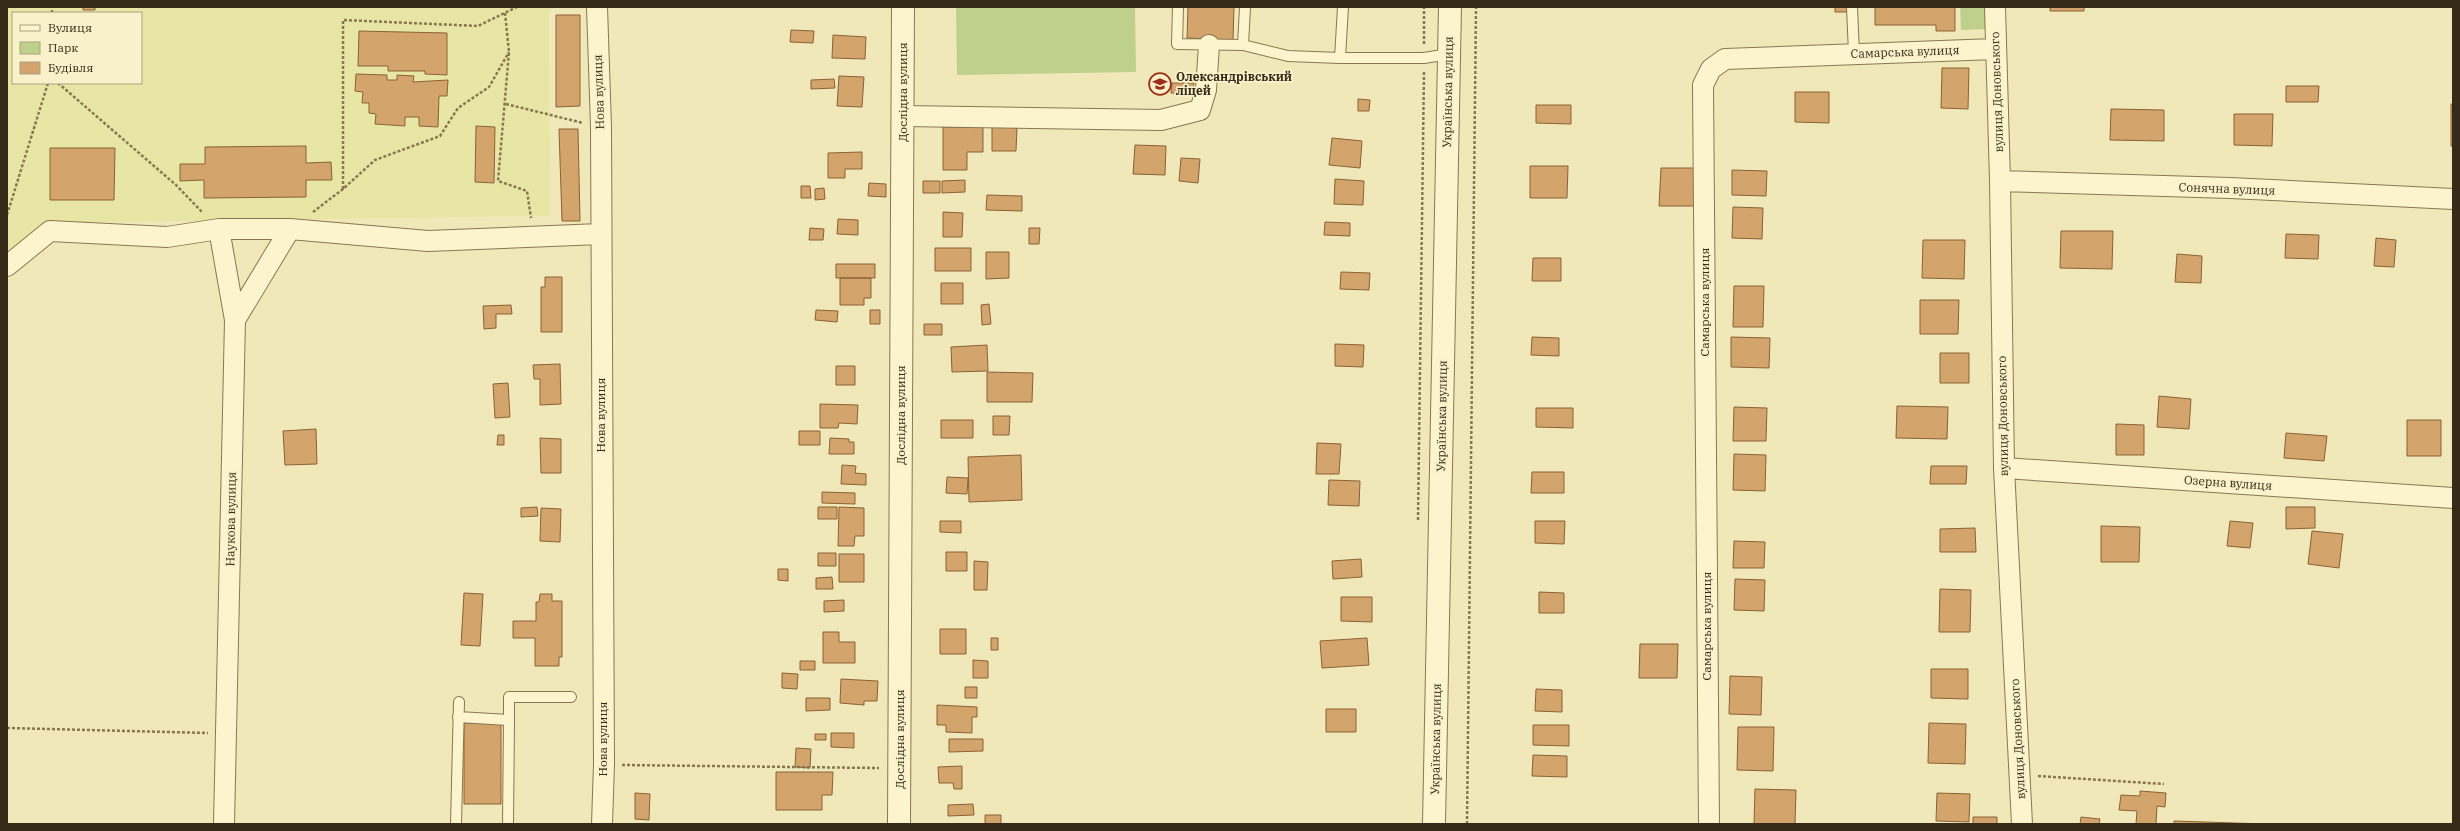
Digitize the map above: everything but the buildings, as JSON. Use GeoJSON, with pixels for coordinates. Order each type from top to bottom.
{"type":"FeatureCollection","features":[{"type":"Feature","properties":{"kind":"street","name":"Нова вулиця"},"geometry":{"type":"LineString","coordinates":[[597,7],[601,128],[600,234],[604,764],[602,824]]}},
{"type":"Feature","properties":{"kind":"street","name":"Дослідна вулиця"},"geometry":{"type":"LineString","coordinates":[[899,824],[903,7]]}},
{"type":"Feature","properties":{"kind":"street","name":"Українська вулиця"},"geometry":{"type":"LineString","coordinates":[[1434,824],[1450,7]]}},
{"type":"Feature","properties":{"kind":"street","name":"вулиця Доновського"},"geometry":{"type":"LineString","coordinates":[[1995,7],[1995,49],[2000,181],[2004,468],[2022,824]]}},
{"type":"Feature","properties":{"kind":"street"},"geometry":{"type":"LineString","coordinates":[[903,116],[1161,120],[1200,110],[1206,90],[1209,45]]}},
{"type":"Feature","properties":{"kind":"street","name":"Самарська вулиця"},"geometry":{"type":"LineString","coordinates":[[1709,824],[1703,85],[1711,69],[1726,59],[1995,49]]}},
{"type":"Feature","properties":{"kind":"street","name":"Сонячна вулиця"},"geometry":{"type":"LineString","coordinates":[[2000,181],[2238,189],[2453,199]]}},
{"type":"Feature","properties":{"kind":"street"},"geometry":{"type":"LineString","coordinates":[[219,229],[235,320]]}},
{"type":"Feature","properties":{"kind":"street"},"geometry":{"type":"LineString","coordinates":[[7,266],[50,231],[167,237],[219,229],[290,229],[428,241],[534,238],[600,234]]}},
{"type":"Feature","properties":{"kind":"street","name":"Наукова вулиця"},"geometry":{"type":"LineString","coordinates":[[224,824],[235,320],[290,229]]}},
{"type":"Feature","properties":{"kind":"street","name":"Озерна вулиця"},"geometry":{"type":"LineString","coordinates":[[2004,468],[2453,498]]}},
{"type":"Feature","properties":{"kind":"lane"},"geometry":{"type":"LineString","coordinates":[[1178,7],[1177,44],[1243,45],[1288,56],[1340,58],[1424,58],[1449,54]]}},
{"type":"Feature","properties":{"kind":"lane"},"geometry":{"type":"LineString","coordinates":[[1243,45],[1245,7]]}},
{"type":"Feature","properties":{"kind":"lane"},"geometry":{"type":"LineString","coordinates":[[1340,58],[1343,7]]}},
{"type":"Feature","properties":{"kind":"lane"},"geometry":{"type":"LineString","coordinates":[[1852,7],[1854,54]]}},
{"type":"Feature","properties":{"kind":"lane"},"geometry":{"type":"LineString","coordinates":[[508,824],[509,697],[571,697]]}},
{"type":"Feature","properties":{"kind":"lane"},"geometry":{"type":"LineString","coordinates":[[459,702],[456,824],[462,824]]}},
{"type":"Feature","properties":{"kind":"lane"},"geometry":{"type":"LineString","coordinates":[[458,717],[509,720]]}},
{"type":"Feature","properties":{"kind":"path"},"geometry":{"type":"LineString","coordinates":[[343,189],[343,20],[478,26],[518,7]]}},
{"type":"Feature","properties":{"kind":"path"},"geometry":{"type":"LineString","coordinates":[[1467,824],[1476,7]]}},
{"type":"Feature","properties":{"kind":"path"},"geometry":{"type":"LineString","coordinates":[[505,13],[509,52],[506,104],[498,181],[527,191],[534,238]]}},
{"type":"Feature","properties":{"kind":"path"},"geometry":{"type":"LineString","coordinates":[[290,229],[343,189],[374,160],[440,136],[458,108],[489,87],[509,52]]}},
{"type":"Feature","properties":{"kind":"path"},"geometry":{"type":"LineString","coordinates":[[7,215],[48,84]]}},
{"type":"Feature","properties":{"kind":"path"},"geometry":{"type":"LineString","coordinates":[[59,84],[176,185],[219,229]]}},
{"type":"Feature","properties":{"kind":"path"},"geometry":{"type":"LineString","coordinates":[[506,104],[601,128]]}},
{"type":"Feature","properties":{"kind":"path"},"geometry":{"type":"LineString","coordinates":[[7,728],[226,734]]}},
{"type":"Feature","properties":{"kind":"path"},"geometry":{"type":"LineString","coordinates":[[604,764],[900,768]]}},
{"type":"Feature","properties":{"kind":"path"},"geometry":{"type":"LineString","coordinates":[[2020,774],[2164,784]]}},
{"type":"Feature","properties":{"kind":"shaded area"},"geometry":{"type":"Polygon","coordinates":[[[7,7],[554,7],[549,12],[550,216],[44,223],[7,252],[7,7]]]}},
{"type":"Feature","properties":{"kind":"green space"},"geometry":{"type":"Polygon","coordinates":[[[956,7],[1135,7],[1136,72],[957,75],[956,7]]]}},
{"type":"Feature","properties":{"kind":"green space"},"geometry":{"type":"Polygon","coordinates":[[[1960,7],[1990,7],[1991,29],[1961,30],[1960,7]]]}},
{"type":"Feature","properties":{"kind":"place","name":"Олександрівський ліцей"},"geometry":{"type":"Point","coordinates":[1160,84]}}]}
